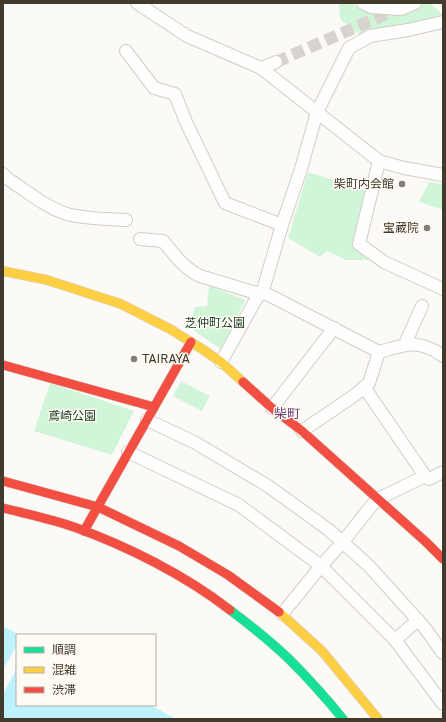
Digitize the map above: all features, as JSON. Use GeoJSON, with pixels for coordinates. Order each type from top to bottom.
{"type":"FeatureCollection","features":[{"type":"Feature","properties":{"kind":"street"},"geometry":{"type":"LineString","coordinates":[[137,3],[187,36],[261,68],[379,161],[404,168],[443,175]]}},
{"type":"Feature","properties":{"kind":"street"},"geometry":{"type":"LineString","coordinates":[[363,3],[371,7],[400,9],[415,3]]}},
{"type":"Feature","properties":{"kind":"street"},"geometry":{"type":"LineString","coordinates":[[221,362],[259,294],[263,290],[301,169],[317,112],[349,48],[370,36],[408,30],[443,22]]}},
{"type":"Feature","properties":{"kind":"street"},"geometry":{"type":"LineString","coordinates":[[126,51],[154,88],[175,94],[186,122],[225,203],[282,226]]}},
{"type":"Feature","properties":{"kind":"street"},"geometry":{"type":"LineString","coordinates":[[261,68],[276,62]]}},
{"type":"Feature","properties":{"kind":"street"},"geometry":{"type":"LineString","coordinates":[[379,161],[359,244],[384,262],[443,289]]}},
{"type":"Feature","properties":{"kind":"street"},"geometry":{"type":"LineString","coordinates":[[3,174],[8,179],[47,204],[66,213],[85,217],[126,220]]}},
{"type":"Feature","properties":{"kind":"street"},"geometry":{"type":"LineString","coordinates":[[140,239],[163,240],[182,264],[191,272],[259,294],[265,293],[379,352],[405,344],[414,344],[426,346],[443,356]]}},
{"type":"Feature","properties":{"kind":"street"},"geometry":{"type":"LineString","coordinates":[[3,271],[46,280],[121,304],[202,349],[221,362],[272,408],[302,431],[443,559]]}},
{"type":"Feature","properties":{"kind":"street"},"geometry":{"type":"LineString","coordinates":[[405,344],[422,306]]}},
{"type":"Feature","properties":{"kind":"street"},"geometry":{"type":"LineString","coordinates":[[272,408],[334,328]]}},
{"type":"Feature","properties":{"kind":"street"},"geometry":{"type":"LineString","coordinates":[[84,531],[191,342]]}},
{"type":"Feature","properties":{"kind":"street"},"geometry":{"type":"LineString","coordinates":[[302,431],[355,395],[369,383],[379,352]]}},
{"type":"Feature","properties":{"kind":"street"},"geometry":{"type":"LineString","coordinates":[[3,365],[154,407]]}},
{"type":"Feature","properties":{"kind":"street"},"geometry":{"type":"LineString","coordinates":[[364,387],[425,476],[429,479],[443,472]]}},
{"type":"Feature","properties":{"kind":"street"},"geometry":{"type":"LineString","coordinates":[[147,420],[194,442],[268,486],[329,530],[368,566],[418,620],[443,653]]}},
{"type":"Feature","properties":{"kind":"street"},"geometry":{"type":"LineString","coordinates":[[128,452],[239,505],[321,566],[395,640],[443,704]]}},
{"type":"Feature","properties":{"kind":"street"},"geometry":{"type":"LineString","coordinates":[[282,614],[378,499],[425,476]]}},
{"type":"Feature","properties":{"kind":"street"},"geometry":{"type":"LineString","coordinates":[[3,481],[98,507],[161,536],[228,575],[282,614],[336,666],[378,719]]}},
{"type":"Feature","properties":{"kind":"street"},"geometry":{"type":"LineString","coordinates":[[3,508],[84,531],[160,566],[208,595],[241,618],[287,658],[323,695],[343,719]]}},
{"type":"Feature","properties":{"kind":"street"},"geometry":{"type":"LineString","coordinates":[[395,640],[418,620]]}},
{"type":"Feature","properties":{"kind":"green space"},"geometry":{"type":"Polygon","coordinates":[[[339,3],[352,3],[355,6],[385,16],[422,3],[430,3],[443,15],[363,37],[340,19],[339,3]]]}},
{"type":"Feature","properties":{"kind":"green space"},"geometry":{"type":"Polygon","coordinates":[[[308,172],[368,191],[357,245],[370,258],[369,260],[346,260],[327,251],[320,257],[288,238],[308,172]]]}},
{"type":"Feature","properties":{"kind":"green space"},"geometry":{"type":"Polygon","coordinates":[[[429,182],[443,184],[443,210],[419,202],[429,182]]]}},
{"type":"Feature","properties":{"kind":"green space","name":"芝仲町公園"},"geometry":{"type":"Polygon","coordinates":[[[209,286],[245,300],[222,350],[189,327],[195,307],[207,306],[209,286]]]}},
{"type":"Feature","properties":{"kind":"green space"},"geometry":{"type":"Polygon","coordinates":[[[181,381],[210,396],[202,411],[173,396],[181,381]]]}},
{"type":"Feature","properties":{"kind":"green space","name":"鳶崎公園"},"geometry":{"type":"Polygon","coordinates":[[[50,383],[134,411],[112,455],[34,431],[50,383]]]}},
{"type":"Feature","properties":{"kind":"water"},"geometry":{"type":"Polygon","coordinates":[[[3,626],[18,634],[16,634],[16,647],[3,670],[3,626]]]}},
{"type":"Feature","properties":{"kind":"water"},"geometry":{"type":"Polygon","coordinates":[[[16,670],[16,706],[152,706],[176,719],[3,719],[3,694],[16,670]]]}},
{"type":"Feature","properties":{"kind":"tunnel"},"geometry":{"type":"LineString","coordinates":[[276,62],[400,8]]}},
{"type":"Feature","properties":{"kind":"traffic: fast"},"geometry":{"type":"LineString","coordinates":[[230,610],[260,633],[289,659],[317,688],[343,719]]}},
{"type":"Feature","properties":{"kind":"traffic: slow"},"geometry":{"type":"LineString","coordinates":[[3,271],[47,280],[121,304],[170,329],[202,349],[221,362],[243,382]]}},
{"type":"Feature","properties":{"kind":"traffic: slow"},"geometry":{"type":"LineString","coordinates":[[279,612],[322,651],[378,719]]}},
{"type":"Feature","properties":{"kind":"traffic: jam"},"geometry":{"type":"LineString","coordinates":[[84,531],[191,342]]}},
{"type":"Feature","properties":{"kind":"traffic: jam"},"geometry":{"type":"LineString","coordinates":[[3,365],[154,407]]}},
{"type":"Feature","properties":{"kind":"traffic: jam"},"geometry":{"type":"LineString","coordinates":[[243,382],[272,408],[302,431],[443,559]]}},
{"type":"Feature","properties":{"kind":"traffic: jam"},"geometry":{"type":"LineString","coordinates":[[3,481],[98,507],[179,546],[228,575],[279,612]]}},
{"type":"Feature","properties":{"kind":"traffic: jam"},"geometry":{"type":"LineString","coordinates":[[3,508],[65,524],[135,552],[175,573],[213,597],[230,610]]}},
{"type":"Feature","properties":{"kind":"place","name":"柴町内会館"},"geometry":{"type":"Point","coordinates":[402,184]}},
{"type":"Feature","properties":{"kind":"place","name":"宝蔵院"},"geometry":{"type":"Point","coordinates":[427,228]}},
{"type":"Feature","properties":{"kind":"place","name":"TAIRAYA"},"geometry":{"type":"Point","coordinates":[134,359]}},
{"type":"Feature","properties":{"kind":"district","name":"柴町"},"geometry":{"type":"Point","coordinates":[287,413]}}]}
